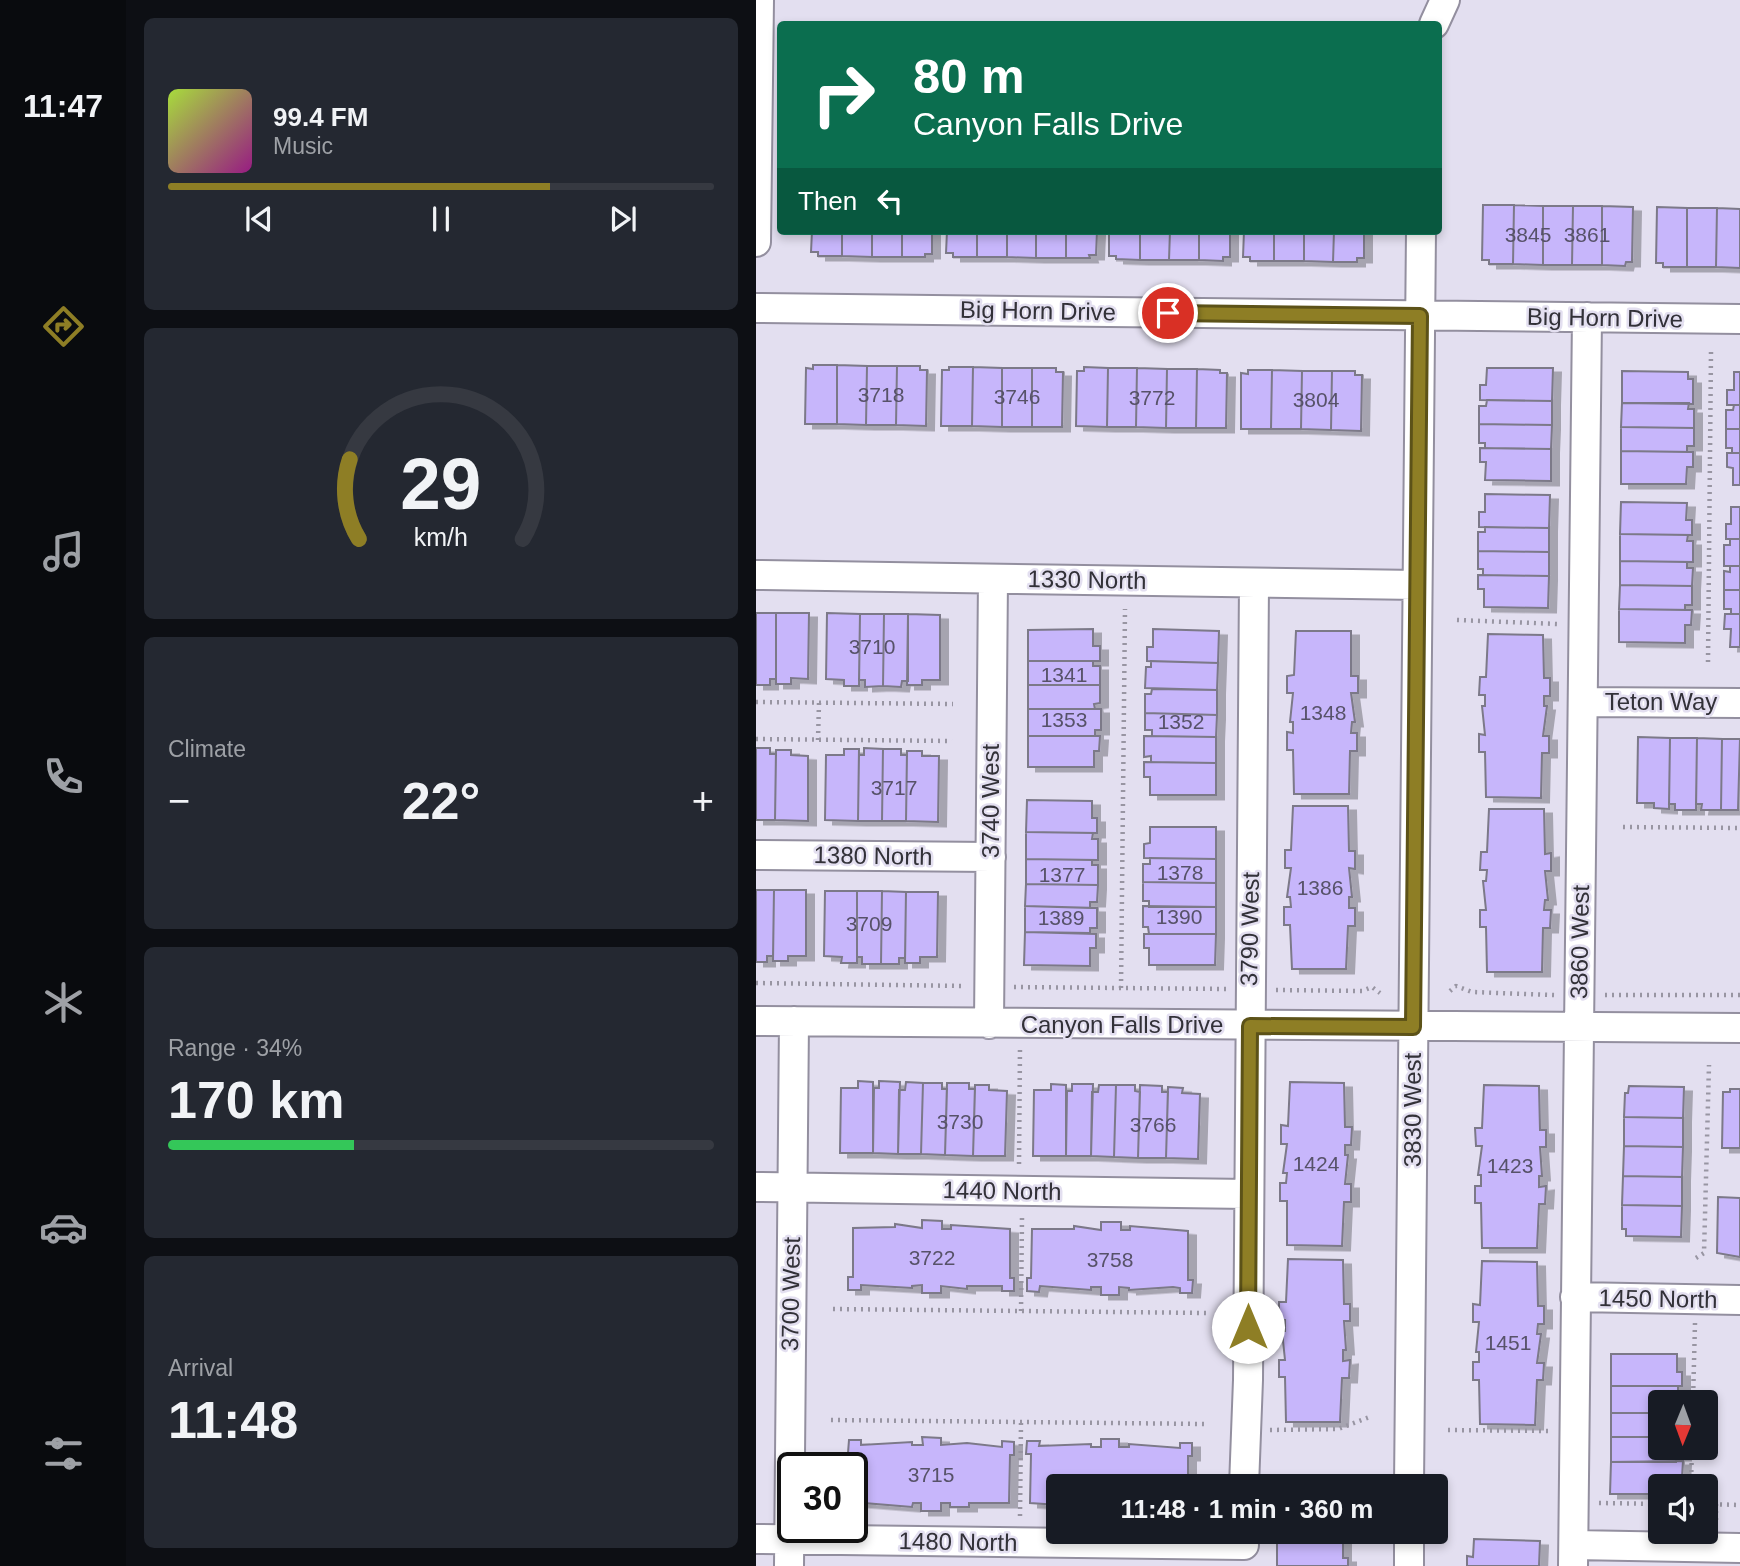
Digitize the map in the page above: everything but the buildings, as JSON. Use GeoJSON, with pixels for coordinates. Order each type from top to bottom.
{"type":"FeatureCollection","features":[{"type":"Feature","properties":{"kind":"street"},"geometry":{"type":"LineString","coordinates":[[1435,21],[1445,0]]}},
{"type":"Feature","properties":{"kind":"street"},"geometry":{"type":"LineString","coordinates":[[756,242],[757,154],[766,17]]}},
{"type":"Feature","properties":{"kind":"street","name":"3830 West"},"geometry":{"type":"LineString","coordinates":[[1409,1474],[1421,235]]}},
{"type":"Feature","properties":{"kind":"street","name":"Big Horn Drive"},"geometry":{"type":"LineString","coordinates":[[756,308],[1740,319]]}},
{"type":"Feature","properties":{"kind":"street","name":"3860 West"},"geometry":{"type":"LineString","coordinates":[[1574,1556],[1587,317]]}},
{"type":"Feature","properties":{"kind":"street","name":"1330 North"},"geometry":{"type":"LineString","coordinates":[[756,575],[1418,585]]}},
{"type":"Feature","properties":{"kind":"street","name":"3740 West"},"geometry":{"type":"LineString","coordinates":[[989,1024],[993,579]]}},
{"type":"Feature","properties":{"kind":"street","name":"3790 West"},"geometry":{"type":"LineString","coordinates":[[1244,1474],[1254,583]]}},
{"type":"Feature","properties":{"kind":"street","name":"Teton Way"},"geometry":{"type":"LineString","coordinates":[[1583,702],[1740,703]]}},
{"type":"Feature","properties":{"kind":"street","name":"1380 North"},"geometry":{"type":"LineString","coordinates":[[756,855],[991,858]]}},
{"type":"Feature","properties":{"kind":"street","name":"Canyon Falls Drive"},"geometry":{"type":"LineString","coordinates":[[756,1021],[1579,1029],[1740,1028]]}},
{"type":"Feature","properties":{"kind":"street","name":"3700 West"},"geometry":{"type":"LineString","coordinates":[[789,1553],[794,1021]]}},
{"type":"Feature","properties":{"kind":"street","name":"1440 North"},"geometry":{"type":"LineString","coordinates":[[756,1187],[1248,1194]]}},
{"type":"Feature","properties":{"kind":"street","name":"1450 North"},"geometry":{"type":"LineString","coordinates":[[1575,1297],[1740,1300]]}},
{"type":"Feature","properties":{"kind":"street","name":"1480 North"},"geometry":{"type":"LineString","coordinates":[[756,1539],[789,1553],[1244,1547]]}},
{"type":"Feature","properties":{"kind":"street"},"geometry":{"type":"LineString","coordinates":[[1409,1544],[1409,1566]]}},
{"type":"Feature","properties":{"kind":"street"},"geometry":{"type":"LineString","coordinates":[[1574,1556],[1740,1548]]}},
{"type":"Feature","properties":{"kind":"path"},"geometry":{"type":"LineString","coordinates":[[1708,662],[1711,352]]}},
{"type":"Feature","properties":{"kind":"path"},"geometry":{"type":"LineString","coordinates":[[1121,988],[1125,609]]}},
{"type":"Feature","properties":{"kind":"path"},"geometry":{"type":"LineString","coordinates":[[1457,620],[1569,624]]}},
{"type":"Feature","properties":{"kind":"path"},"geometry":{"type":"LineString","coordinates":[[756,702],[953,704]]}},
{"type":"Feature","properties":{"kind":"path"},"geometry":{"type":"LineString","coordinates":[[818,740],[819,703]]}},
{"type":"Feature","properties":{"kind":"path"},"geometry":{"type":"LineString","coordinates":[[756,739],[952,741]]}},
{"type":"Feature","properties":{"kind":"path"},"geometry":{"type":"LineString","coordinates":[[1623,827],[1740,828]]}},
{"type":"Feature","properties":{"kind":"path"},"geometry":{"type":"LineString","coordinates":[[756,983],[973,986]]}},
{"type":"Feature","properties":{"kind":"path"},"geometry":{"type":"LineString","coordinates":[[1006,987],[1362,991],[1372,987],[1380,993]]}},
{"type":"Feature","properties":{"kind":"path"},"geometry":{"type":"LineString","coordinates":[[1019,1175],[1020,1047]]}},
{"type":"Feature","properties":{"kind":"path"},"geometry":{"type":"LineString","coordinates":[[1696,1258],[1704,1253],[1709,1065]]}},
{"type":"Feature","properties":{"kind":"path"},"geometry":{"type":"LineString","coordinates":[[1021,1311],[1022,1206]]}},
{"type":"Feature","properties":{"kind":"path"},"geometry":{"type":"LineString","coordinates":[[833,1309],[1208,1313]]}},
{"type":"Feature","properties":{"kind":"path"},"geometry":{"type":"LineString","coordinates":[[1693,1390],[1695,1319]]}},
{"type":"Feature","properties":{"kind":"path"},"geometry":{"type":"LineString","coordinates":[[1261,1430],[1338,1429],[1372,1416]]}},
{"type":"Feature","properties":{"kind":"path"},"geometry":{"type":"LineString","coordinates":[[831,1420],[1205,1424]]}},
{"type":"Feature","properties":{"kind":"path"},"geometry":{"type":"LineString","coordinates":[[1019,1527],[1021,1422]]}},
{"type":"Feature","properties":{"kind":"path"},"geometry":{"type":"LineString","coordinates":[[1448,1430],[1561,1431]]}},
{"type":"Feature","properties":{"kind":"path"},"geometry":{"type":"LineString","coordinates":[[1591,1503],[1648,1504]]}},
{"type":"Feature","properties":{"kind":"path"},"geometry":{"type":"LineString","coordinates":[[1718,1504],[1740,1505]]}},
{"type":"Feature","properties":{"kind":"route"},"geometry":{"type":"LineString","coordinates":[[1168,313],[1420,316],[1413,1027],[1250,1026],[1248,1327]]}}]}
